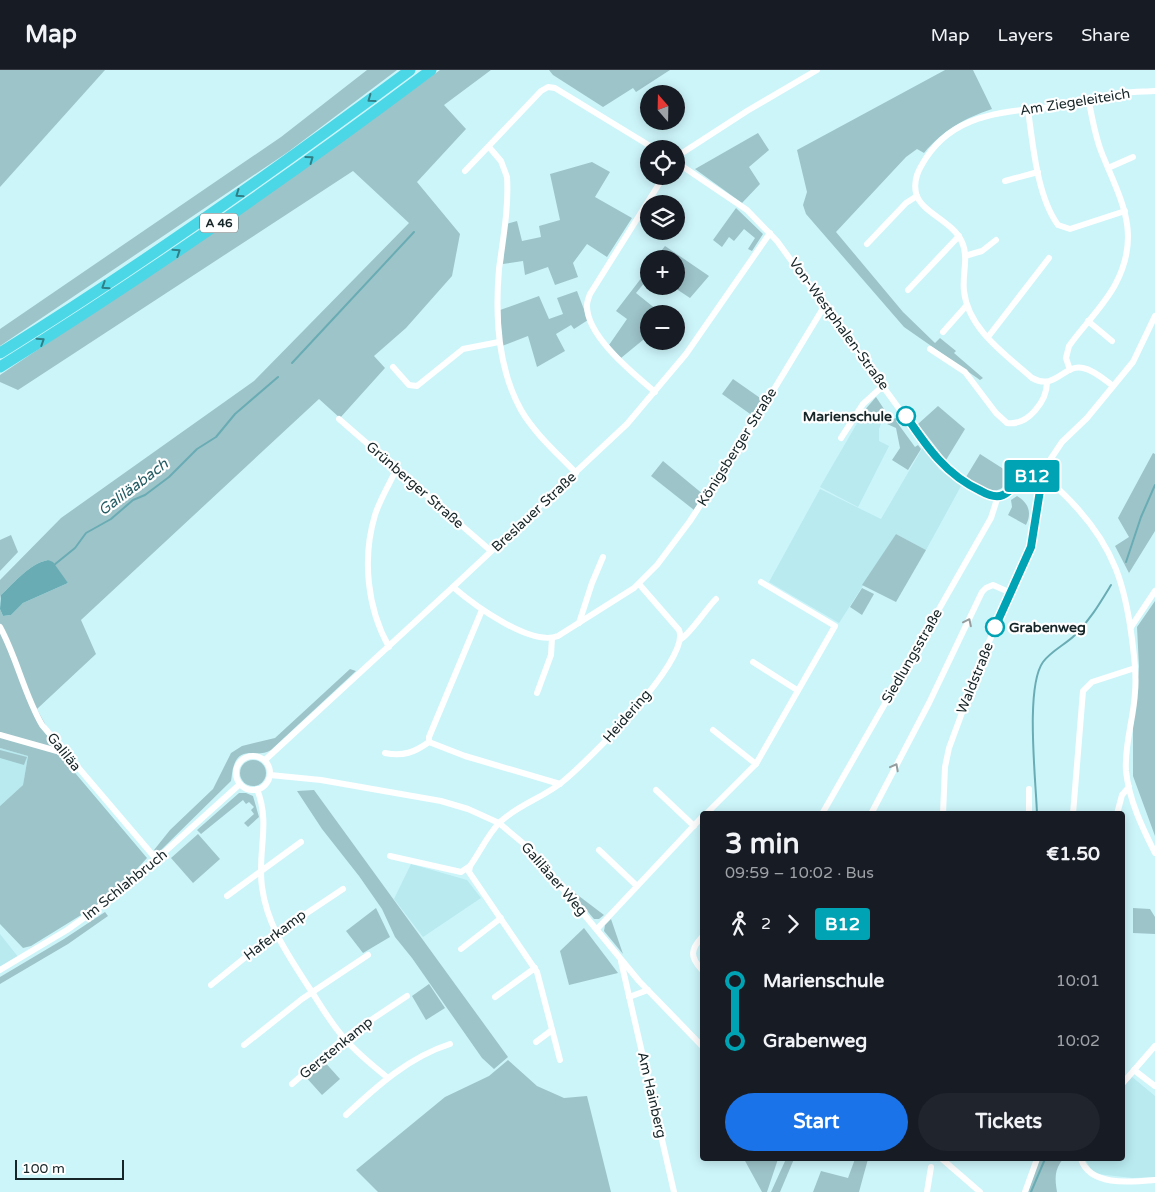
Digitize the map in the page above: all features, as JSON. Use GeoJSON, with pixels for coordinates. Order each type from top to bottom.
{"type":"FeatureCollection","features":[{"type":"Feature","properties":{"kind":"highway","name":"A 46"},"geometry":{"type":"LineString","coordinates":[[0,354],[112,282],[210,215],[410,70]]}},
{"type":"Feature","properties":{"kind":"highway","name":"A 46"},"geometry":{"type":"LineString","coordinates":[[0,367],[119,291],[217,225],[431,70]]}},
{"type":"Feature","properties":{"kind":"street"},"geometry":{"type":"LineString","coordinates":[[685,151],[747,111],[817,70]]}},
{"type":"Feature","properties":{"kind":"street"},"geometry":{"type":"LineString","coordinates":[[464,171],[541,91],[548,87],[554,88],[640,140]]}},
{"type":"Feature","properties":{"kind":"street","name":"Am Ziegeleiteich"},"geometry":{"type":"LineString","coordinates":[[917,196],[916,177],[923,162],[944,137],[965,123],[988,115],[1089,102],[1111,95],[1155,91]]}},
{"type":"Feature","properties":{"kind":"street"},"geometry":{"type":"LineString","coordinates":[[1070,370],[1066,358],[1067,350],[1111,291],[1125,262],[1129,234],[1125,211],[1096,132],[1089,102]]}},
{"type":"Feature","properties":{"kind":"street"},"geometry":{"type":"LineString","coordinates":[[1028,110],[1038,172],[1052,215],[1058,225],[1063,228],[1075,228],[1125,211]]}},
{"type":"Feature","properties":{"kind":"street"},"geometry":{"type":"LineString","coordinates":[[489,147],[504,168],[507,181],[498,281],[499,342],[503,363],[521,411],[540,436],[576,473]]}},
{"type":"Feature","properties":{"kind":"street"},"geometry":{"type":"LineString","coordinates":[[1108,168],[1133,157]]}},
{"type":"Feature","properties":{"kind":"street","name":"Von-Westphalen-Straße"},"geometry":{"type":"LineString","coordinates":[[685,168],[747,210],[770,233],[884,384],[930,451],[946,469],[964,483],[988,495],[998,496]]}},
{"type":"Feature","properties":{"kind":"street"},"geometry":{"type":"LineString","coordinates":[[1005,181],[1038,172]]}},
{"type":"Feature","properties":{"kind":"street"},"geometry":{"type":"LineString","coordinates":[[655,392],[606,345],[592,323],[586,305],[590,294],[658,185]]}},
{"type":"Feature","properties":{"kind":"street"},"geometry":{"type":"LineString","coordinates":[[867,244],[917,196],[926,208],[949,224],[959,236],[965,256],[964,290],[967,305],[974,320],[988,337],[1032,378],[1047,382],[1070,370],[1080,368],[1090,370],[1113,386]]}},
{"type":"Feature","properties":{"kind":"street","name":"Breslauer Straße"},"geometry":{"type":"LineString","coordinates":[[264,760],[454,588],[626,424],[655,392],[715,314],[770,233]]}},
{"type":"Feature","properties":{"kind":"street"},"geometry":{"type":"LineString","coordinates":[[908,290],[959,236]]}},
{"type":"Feature","properties":{"kind":"street"},"geometry":{"type":"LineString","coordinates":[[965,256],[982,251],[996,240]]}},
{"type":"Feature","properties":{"kind":"street"},"geometry":{"type":"LineString","coordinates":[[988,337],[1049,258]]}},
{"type":"Feature","properties":{"kind":"street","name":"Königsberger Straße"},"geometry":{"type":"LineString","coordinates":[[639,584],[657,565],[713,486],[825,305]]}},
{"type":"Feature","properties":{"kind":"street"},"geometry":{"type":"LineString","coordinates":[[943,332],[967,305]]}},
{"type":"Feature","properties":{"kind":"street","name":"Waldstraße"},"geometry":{"type":"LineString","coordinates":[[943,811],[945,773],[949,748],[984,653],[1031,547],[1042,478],[1046,466],[1062,442],[1113,386],[1138,355],[1155,316]]}},
{"type":"Feature","properties":{"kind":"street"},"geometry":{"type":"LineString","coordinates":[[1088,321],[1112,340]]}},
{"type":"Feature","properties":{"kind":"street"},"geometry":{"type":"LineString","coordinates":[[393,367],[409,384],[417,386],[464,349],[499,342]]}},
{"type":"Feature","properties":{"kind":"street"},"geometry":{"type":"LineString","coordinates":[[930,349],[965,372],[996,413],[1007,423],[1021,422],[1032,412],[1045,396],[1047,382]]}},
{"type":"Feature","properties":{"kind":"street"},"geometry":{"type":"LineString","coordinates":[[841,438],[863,404],[884,384]]}},
{"type":"Feature","properties":{"kind":"street","name":"Grünberger Straße"},"geometry":{"type":"LineString","coordinates":[[339,419],[491,551]]}},
{"type":"Feature","properties":{"kind":"street"},"geometry":{"type":"LineString","coordinates":[[389,647],[382,634],[370,599],[369,562],[375,515],[396,470]]}},
{"type":"Feature","properties":{"kind":"street"},"geometry":{"type":"LineString","coordinates":[[998,496],[1007,492],[1022,477],[1042,478],[1072,502],[1101,538],[1123,583],[1136,668],[1136,690],[1126,759],[1128,787],[1155,853]]}},
{"type":"Feature","properties":{"kind":"street","name":"Siedlungsstraße"},"geometry":{"type":"LineString","coordinates":[[827,811],[986,526],[998,496]]}},
{"type":"Feature","properties":{"kind":"street"},"geometry":{"type":"LineString","coordinates":[[580,623],[592,583],[603,557]]}},
{"type":"Feature","properties":{"kind":"street"},"geometry":{"type":"LineString","coordinates":[[709,811],[756,764],[835,626],[761,582]]}},
{"type":"Feature","properties":{"kind":"street"},"geometry":{"type":"LineString","coordinates":[[454,588],[482,610],[535,636],[552,638],[580,623],[639,584],[678,630],[681,639]]}},
{"type":"Feature","properties":{"kind":"street"},"geometry":{"type":"LineString","coordinates":[[873,811],[929,703],[984,589],[993,585],[1011,593]]}},
{"type":"Feature","properties":{"kind":"street"},"geometry":{"type":"LineString","coordinates":[[1131,627],[1155,591]]}},
{"type":"Feature","properties":{"kind":"street","name":"Heidering"},"geometry":{"type":"LineString","coordinates":[[499,823],[510,814],[560,784],[590,757],[652,688],[681,639],[716,599]]}},
{"type":"Feature","properties":{"kind":"street"},"geometry":{"type":"LineString","coordinates":[[429,742],[482,610]]}},
{"type":"Feature","properties":{"kind":"street","name":"Galiläa"},"geometry":{"type":"LineString","coordinates":[[0,627],[16,662],[32,707],[42,725],[157,860]]}},
{"type":"Feature","properties":{"kind":"street"},"geometry":{"type":"LineString","coordinates":[[537,693],[551,655],[552,638]]}},
{"type":"Feature","properties":{"kind":"street"},"geometry":{"type":"LineString","coordinates":[[753,662],[798,690]]}},
{"type":"Feature","properties":{"kind":"street"},"geometry":{"type":"LineString","coordinates":[[1073,811],[1084,691],[1092,682],[1136,668]]}},
{"type":"Feature","properties":{"kind":"street"},"geometry":{"type":"LineString","coordinates":[[713,730],[756,764]]}},
{"type":"Feature","properties":{"kind":"street"},"geometry":{"type":"LineString","coordinates":[[0,735],[64,753]]}},
{"type":"Feature","properties":{"kind":"street"},"geometry":{"type":"LineString","coordinates":[[386,753],[398,755],[410,753],[429,742]]}},
{"type":"Feature","properties":{"kind":"street"},"geometry":{"type":"LineString","coordinates":[[429,742],[465,756],[560,784]]}},
{"type":"Feature","properties":{"kind":"street"},"geometry":{"type":"LineString","coordinates":[[253,755],[264,760],[269,767],[270,775],[266,784],[258,789],[248,790],[240,784],[236,777],[235,769],[242,759],[253,755]]}},
{"type":"Feature","properties":{"kind":"street","name":"Galiläaer Weg"},"geometry":{"type":"LineString","coordinates":[[270,775],[322,780],[441,802],[468,809],[499,823],[530,849],[648,990],[700,1044]]}},
{"type":"Feature","properties":{"kind":"street","name":"Im Schlahbruch"},"geometry":{"type":"LineString","coordinates":[[0,970],[94,912],[157,860],[240,784]]}},
{"type":"Feature","properties":{"kind":"street"},"geometry":{"type":"LineString","coordinates":[[1118,811],[1122,795],[1128,787]]}},
{"type":"Feature","properties":{"kind":"street"},"geometry":{"type":"LineString","coordinates":[[258,789],[264,810],[265,826],[261,869],[265,905],[276,934],[312,992],[344,1038],[388,1078]]}},
{"type":"Feature","properties":{"kind":"street"},"geometry":{"type":"LineString","coordinates":[[1029,789],[1029,811]]}},
{"type":"Feature","properties":{"kind":"street"},"geometry":{"type":"LineString","coordinates":[[656,790],[694,826]]}},
{"type":"Feature","properties":{"kind":"street"},"geometry":{"type":"LineString","coordinates":[[597,929],[700,820]]}},
{"type":"Feature","properties":{"kind":"street"},"geometry":{"type":"LineString","coordinates":[[390,856],[461,872],[470,866],[499,823]]}},
{"type":"Feature","properties":{"kind":"street"},"geometry":{"type":"LineString","coordinates":[[227,896],[261,869],[301,842]]}},
{"type":"Feature","properties":{"kind":"street"},"geometry":{"type":"LineString","coordinates":[[599,850],[637,886]]}},
{"type":"Feature","properties":{"kind":"street"},"geometry":{"type":"LineString","coordinates":[[470,866],[470,874],[535,968],[560,1060]]}},
{"type":"Feature","properties":{"kind":"street","name":"Haferkamp"},"geometry":{"type":"LineString","coordinates":[[211,985],[276,934],[343,889]]}},
{"type":"Feature","properties":{"kind":"street"},"geometry":{"type":"LineString","coordinates":[[461,949],[501,918]]}},
{"type":"Feature","properties":{"kind":"street"},"geometry":{"type":"LineString","coordinates":[[700,939],[695,944],[692,954],[700,968]]}},
{"type":"Feature","properties":{"kind":"street"},"geometry":{"type":"LineString","coordinates":[[244,1045],[312,992],[368,956]]}},
{"type":"Feature","properties":{"kind":"street","name":"Am Hainberg"},"geometry":{"type":"LineString","coordinates":[[621,959],[674,1192]]}},
{"type":"Feature","properties":{"kind":"street"},"geometry":{"type":"LineString","coordinates":[[495,998],[535,968]]}},
{"type":"Feature","properties":{"kind":"street"},"geometry":{"type":"LineString","coordinates":[[629,997],[648,990]]}},
{"type":"Feature","properties":{"kind":"street","name":"Gerstenkamp"},"geometry":{"type":"LineString","coordinates":[[292,1084],[344,1038],[407,996]]}},
{"type":"Feature","properties":{"kind":"street"},"geometry":{"type":"LineString","coordinates":[[536,1042],[552,1030]]}},
{"type":"Feature","properties":{"kind":"street"},"geometry":{"type":"LineString","coordinates":[[346,1116],[388,1078],[424,1055],[450,1044]]}},
{"type":"Feature","properties":{"kind":"street"},"geometry":{"type":"LineString","coordinates":[[1125,1080],[1155,1046]]}},
{"type":"Feature","properties":{"kind":"street"},"geometry":{"type":"LineString","coordinates":[[1134,1070],[1155,1086]]}},
{"type":"Feature","properties":{"kind":"street"},"geometry":{"type":"LineString","coordinates":[[944,1161],[980,1192]]}},
{"type":"Feature","properties":{"kind":"street"},"geometry":{"type":"LineString","coordinates":[[1025,1192],[1036,1161]]}},
{"type":"Feature","properties":{"kind":"street"},"geometry":{"type":"LineString","coordinates":[[1082,1161],[1088,1172],[1099,1178],[1155,1180]]}},
{"type":"Feature","properties":{"kind":"street"},"geometry":{"type":"LineString","coordinates":[[927,1192],[931,1167]]}},
{"type":"Feature","properties":{"kind":"shaded area"},"geometry":{"type":"Polygon","coordinates":[[[0,70],[105,70],[0,187],[0,70]]]}},
{"type":"Feature","properties":{"kind":"shaded area"},"geometry":{"type":"Polygon","coordinates":[[[367,70],[397,70],[288,152],[0,346],[0,329],[281,137],[367,70]]]}},
{"type":"Feature","properties":{"kind":"shaded area"},"geometry":{"type":"Polygon","coordinates":[[[440,70],[491,70],[444,105],[466,129],[417,182],[460,234],[452,276],[406,328],[374,356],[385,368],[340,418],[319,399],[81,620],[96,654],[37,709],[65,761],[147,858],[112,896],[31,946],[23,948],[0,924],[0,806],[23,785],[28,756],[0,748],[0,609],[3,616],[11,615],[23,603],[68,583],[48,560],[35,565],[23,574],[1,595],[0,599],[0,580],[61,518],[254,381],[409,223],[353,171],[18,390],[0,382],[0,375],[280,186],[440,70]]]}},
{"type":"Feature","properties":{"kind":"shaded area"},"geometry":{"type":"Polygon","coordinates":[[[549,70],[670,70],[647,85],[640,85],[640,89],[636,92],[633,88],[603,107],[553,75],[549,70]]]}},
{"type":"Feature","properties":{"kind":"shaded area"},"geometry":{"type":"Polygon","coordinates":[[[945,70],[973,70],[992,109],[973,116],[947,131],[924,153],[917,149],[906,157],[836,232],[903,312],[935,343],[940,338],[956,351],[954,353],[983,378],[980,380],[904,327],[806,214],[803,205],[807,192],[797,150],[945,70]]]}},
{"type":"Feature","properties":{"kind":"shaded area"},"geometry":{"type":"Polygon","coordinates":[[[758,133],[769,150],[749,167],[760,184],[742,203],[695,169],[758,133]]]}},
{"type":"Feature","properties":{"kind":"shaded area"},"geometry":{"type":"Polygon","coordinates":[[[592,162],[610,172],[595,197],[632,218],[607,257],[587,244],[573,263],[578,277],[555,285],[548,267],[525,275],[523,261],[503,264],[506,224],[517,221],[522,241],[541,237],[539,226],[560,220],[550,174],[592,162]]]}},
{"type":"Feature","properties":{"kind":"shaded area"},"geometry":{"type":"Polygon","coordinates":[[[736,208],[763,234],[752,251],[748,249],[755,238],[744,229],[734,241],[729,237],[722,247],[713,240],[736,208]]]}},
{"type":"Feature","properties":{"kind":"shaded area"},"geometry":{"type":"Polygon","coordinates":[[[665,246],[671,250],[662,250],[665,246]]]}},
{"type":"Feature","properties":{"kind":"shaded area"},"geometry":{"type":"Polygon","coordinates":[[[685,260],[709,276],[690,298],[685,295],[685,260]]]}},
{"type":"Feature","properties":{"kind":"shaded area"},"geometry":{"type":"Polygon","coordinates":[[[640,280],[640,288],[636,293],[651,305],[640,305],[640,342],[621,358],[609,345],[627,319],[616,311],[640,280]]]}},
{"type":"Feature","properties":{"kind":"shaded area"},"geometry":{"type":"Polygon","coordinates":[[[577,291],[588,320],[574,329],[571,325],[556,334],[565,351],[537,367],[528,336],[502,346],[500,310],[539,296],[549,319],[563,314],[557,298],[577,291]]]}},
{"type":"Feature","properties":{"kind":"shaded area"},"geometry":{"type":"Polygon","coordinates":[[[733,379],[763,400],[753,416],[722,394],[733,379]]]}},
{"type":"Feature","properties":{"kind":"shaded area"},"geometry":{"type":"Polygon","coordinates":[[[876,397],[884,409],[875,420],[863,412],[876,397]]]}},
{"type":"Feature","properties":{"kind":"shaded area"},"geometry":{"type":"Polygon","coordinates":[[[938,406],[965,429],[946,460],[918,424],[938,406]]]}},
{"type":"Feature","properties":{"kind":"shaded area"},"geometry":{"type":"Polygon","coordinates":[[[863,413],[881,424],[879,441],[889,446],[858,507],[820,487],[863,413]]]}},
{"type":"Feature","properties":{"kind":"shaded area"},"geometry":{"type":"Polygon","coordinates":[[[898,416],[899,418],[896,421],[915,447],[918,445],[921,449],[908,470],[892,460],[900,448],[896,428],[887,424],[898,416]]]}},
{"type":"Feature","properties":{"kind":"shaded area"},"geometry":{"type":"Polygon","coordinates":[[[923,447],[939,469],[961,486],[926,550],[896,534],[839,623],[769,582],[820,489],[881,519],[923,447]]]}},
{"type":"Feature","properties":{"kind":"shaded area"},"geometry":{"type":"Polygon","coordinates":[[[1153,453],[1155,454],[1155,531],[1129,573],[1115,546],[1129,537],[1118,518],[1153,453]]]}},
{"type":"Feature","properties":{"kind":"shaded area"},"geometry":{"type":"Polygon","coordinates":[[[980,454],[1013,475],[1027,469],[1027,472],[1017,475],[999,490],[983,488],[969,482],[970,479],[966,477],[980,454]]]}},
{"type":"Feature","properties":{"kind":"shaded area"},"geometry":{"type":"Polygon","coordinates":[[[663,461],[704,495],[694,510],[651,476],[663,461]]]}},
{"type":"Feature","properties":{"kind":"shaded area"},"geometry":{"type":"Polygon","coordinates":[[[1017,496],[1027,505],[1029,516],[1026,525],[1008,515],[1012,507],[1011,500],[1017,496]]]}},
{"type":"Feature","properties":{"kind":"shaded area"},"geometry":{"type":"Polygon","coordinates":[[[896,534],[926,550],[896,602],[862,585],[896,534]]]}},
{"type":"Feature","properties":{"kind":"shaded area"},"geometry":{"type":"Polygon","coordinates":[[[11,535],[18,552],[0,571],[0,540],[11,535]]]}},
{"type":"Feature","properties":{"kind":"shaded area"},"geometry":{"type":"Polygon","coordinates":[[[48,560],[53,562],[68,583],[23,603],[11,615],[3,616],[0,609],[1,595],[28,569],[48,560]]]}},
{"type":"Feature","properties":{"kind":"shaded area"},"geometry":{"type":"Polygon","coordinates":[[[862,588],[874,594],[862,615],[850,607],[862,588]]]}},
{"type":"Feature","properties":{"kind":"shaded area"},"geometry":{"type":"Polygon","coordinates":[[[1155,601],[1155,836],[1133,776],[1133,726],[1139,667],[1137,627],[1155,601]]]}},
{"type":"Feature","properties":{"kind":"shaded area"},"geometry":{"type":"Polygon","coordinates":[[[350,669],[356,671],[271,750],[241,755],[233,767],[231,781],[158,853],[154,850],[170,830],[213,789],[231,753],[242,746],[275,738],[350,669]]]}},
{"type":"Feature","properties":{"kind":"shaded area"},"geometry":{"type":"Polygon","coordinates":[[[0,748],[28,756],[23,785],[0,806],[0,748]]]}},
{"type":"Feature","properties":{"kind":"shaded area"},"geometry":{"type":"Polygon","coordinates":[[[0,750],[27,757],[24,765],[0,758],[0,750]]]}},
{"type":"Feature","properties":{"kind":"shaded area"},"geometry":{"type":"Polygon","coordinates":[[[253,760],[262,764],[266,773],[262,782],[253,786],[244,782],[240,773],[244,764],[253,760]]]}},
{"type":"Feature","properties":{"kind":"shaded area"},"geometry":{"type":"Polygon","coordinates":[[[314,790],[508,1057],[494,1069],[482,1058],[412,958],[395,937],[382,909],[322,829],[297,791],[314,790]]]}},
{"type":"Feature","properties":{"kind":"shaded area"},"geometry":{"type":"Polygon","coordinates":[[[239,793],[253,796],[259,817],[248,827],[244,823],[254,814],[251,810],[254,807],[249,802],[246,804],[243,800],[201,834],[197,830],[239,793]]]}},
{"type":"Feature","properties":{"kind":"shaded area"},"geometry":{"type":"Polygon","coordinates":[[[198,834],[220,859],[193,883],[171,858],[198,834]]]}},
{"type":"Feature","properties":{"kind":"shaded area"},"geometry":{"type":"Polygon","coordinates":[[[411,864],[467,880],[481,898],[423,937],[394,899],[411,864]]]}},
{"type":"Feature","properties":{"kind":"shaded area"},"geometry":{"type":"Polygon","coordinates":[[[567,887],[604,915],[599,919],[594,919],[567,887]]]}},
{"type":"Feature","properties":{"kind":"shaded area"},"geometry":{"type":"Polygon","coordinates":[[[376,908],[390,937],[363,953],[346,931],[376,908]]]}},
{"type":"Feature","properties":{"kind":"shaded area"},"geometry":{"type":"Polygon","coordinates":[[[1133,908],[1150,909],[1155,917],[1155,934],[1133,933],[1133,908]]]}},
{"type":"Feature","properties":{"kind":"shaded area"},"geometry":{"type":"Polygon","coordinates":[[[105,912],[108,916],[68,944],[0,984],[0,977],[105,912]]]}},
{"type":"Feature","properties":{"kind":"shaded area"},"geometry":{"type":"Polygon","coordinates":[[[611,919],[623,954],[604,931],[605,925],[611,919]]]}},
{"type":"Feature","properties":{"kind":"shaded area"},"geometry":{"type":"Polygon","coordinates":[[[584,928],[618,973],[569,985],[560,951],[584,928]]]}},
{"type":"Feature","properties":{"kind":"shaded area"},"geometry":{"type":"Polygon","coordinates":[[[0,934],[19,958],[0,969],[0,934]]]}},
{"type":"Feature","properties":{"kind":"shaded area"},"geometry":{"type":"Polygon","coordinates":[[[429,984],[445,1008],[426,1020],[412,996],[429,984]]]}},
{"type":"Feature","properties":{"kind":"shaded area"},"geometry":{"type":"Polygon","coordinates":[[[322,1059],[340,1079],[322,1095],[304,1075],[322,1059]]]}},
{"type":"Feature","properties":{"kind":"shaded area"},"geometry":{"type":"Polygon","coordinates":[[[508,1060],[537,1086],[564,1098],[587,1096],[611,1192],[378,1192],[356,1170],[445,1097],[489,1076],[508,1060]]]}},
{"type":"Feature","properties":{"kind":"shaded area"},"geometry":{"type":"Polygon","coordinates":[[[1131,1076],[1155,1096],[1155,1177],[1133,1178],[1097,1174],[1092,1171],[1086,1161],[1125,1161],[1125,1084],[1131,1076]]]}},
{"type":"Feature","properties":{"kind":"shaded area"},"geometry":{"type":"Polygon","coordinates":[[[745,1161],[777,1161],[767,1192],[762,1192],[745,1161]]]}},
{"type":"Feature","properties":{"kind":"shaded area"},"geometry":{"type":"Polygon","coordinates":[[[785,1161],[793,1161],[780,1192],[771,1192],[785,1161]]]}},
{"type":"Feature","properties":{"kind":"shaded area"},"geometry":{"type":"Polygon","coordinates":[[[854,1161],[867,1161],[859,1192],[813,1192],[821,1171],[848,1178],[854,1161]]]}},
{"type":"Feature","properties":{"kind":"shaded area"},"geometry":{"type":"Polygon","coordinates":[[[1038,1161],[1062,1161],[1056,1175],[1057,1192],[1028,1192],[1038,1161]]]}},
{"type":"Feature","properties":{"kind":"waterway","name":"Galiläabach"},"geometry":{"type":"LineString","coordinates":[[292,363],[414,232]]}},
{"type":"Feature","properties":{"kind":"waterway","name":"Galiläabach"},"geometry":{"type":"LineString","coordinates":[[54,565],[75,548],[86,533],[111,519],[133,500],[145,495],[169,477],[197,449],[216,437],[235,414],[278,377]]}},
{"type":"Feature","properties":{"kind":"waterway"},"geometry":{"type":"LineString","coordinates":[[1126,562],[1141,517],[1155,485]]}},
{"type":"Feature","properties":{"kind":"waterway"},"geometry":{"type":"LineString","coordinates":[[1037,811],[1033,712],[1034,692],[1038,674],[1046,658],[1071,638],[1085,623],[1111,585]]}},
{"type":"Feature","properties":{"kind":"waterway"},"geometry":{"type":"LineString","coordinates":[[1031,1192],[1044,1161]]}},
{"type":"Feature","properties":{"kind":"bus line","name":"B12"},"geometry":{"type":"LineString","coordinates":[[906,416],[930,451],[950,473],[988,495],[1000,496],[1005,494],[1022,477],[1042,478],[1031,547],[995,627]]}},
{"type":"Feature","properties":{"kind":"place","name":"Marienschule"},"geometry":{"type":"Point","coordinates":[906,416]}},
{"type":"Feature","properties":{"kind":"place","name":"Grabenweg"},"geometry":{"type":"Point","coordinates":[995,627]}}]}
